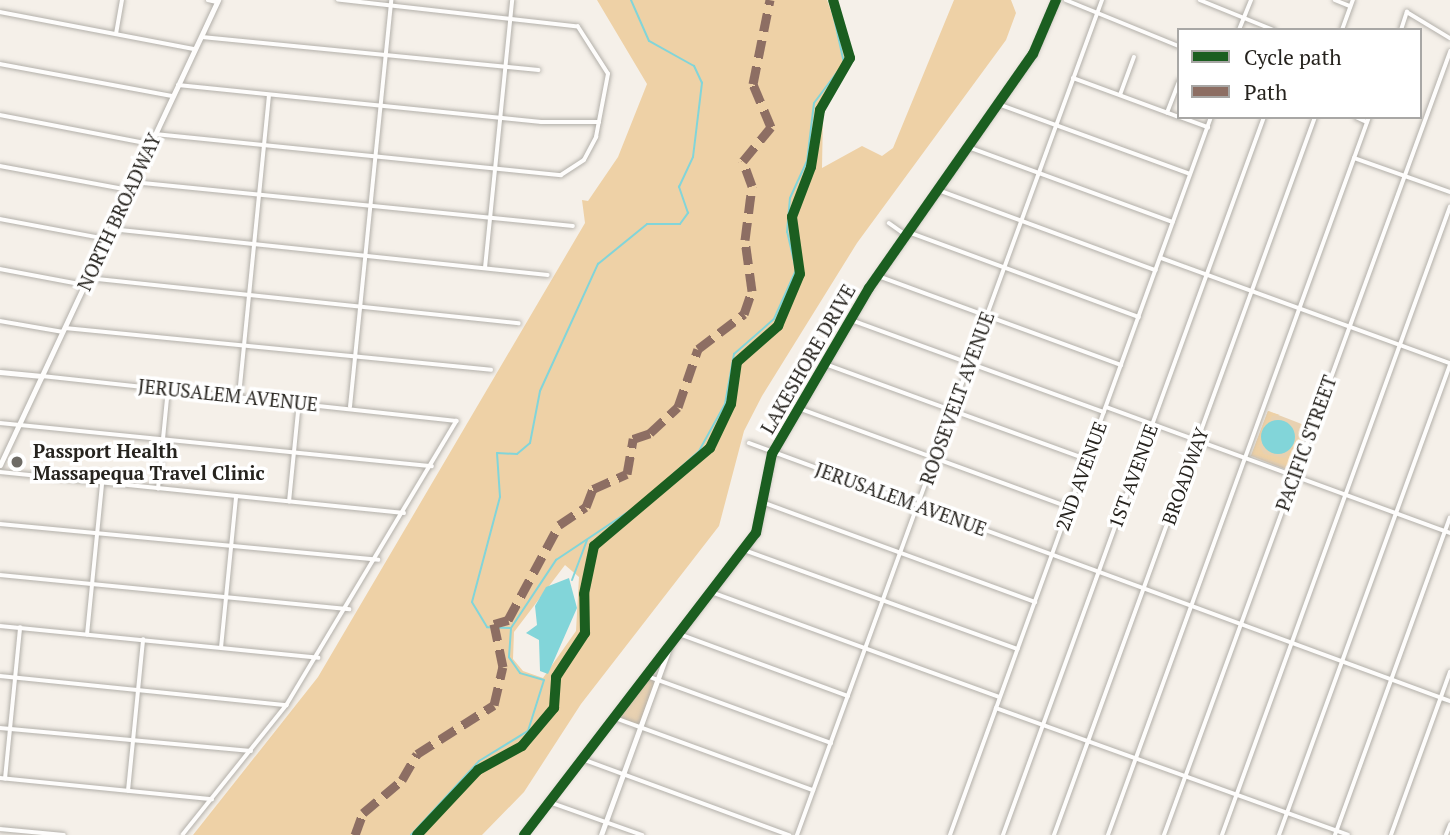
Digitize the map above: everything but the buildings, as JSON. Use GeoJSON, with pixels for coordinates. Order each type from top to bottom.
{"type":"FeatureCollection","features":[{"type":"Feature","properties":{"kind":"main road","name":"NORTH BROADWAY"},"geometry":{"type":"LineString","coordinates":[[20,425],[217,1]]}},
{"type":"Feature","properties":{"kind":"main road","name":"JERUSALEM AVENUE"},"geometry":{"type":"LineString","coordinates":[[0,372],[42,376]]}},
{"type":"Feature","properties":{"kind":"main road"},"geometry":{"type":"LineString","coordinates":[[0,465],[20,425]]}},
{"type":"Feature","properties":{"kind":"street"},"geometry":{"type":"LineString","coordinates":[[116,34],[122,0]]}},
{"type":"Feature","properties":{"kind":"street"},"geometry":{"type":"LineString","coordinates":[[208,0],[217,1]]}},
{"type":"Feature","properties":{"kind":"street"},"geometry":{"type":"LineString","coordinates":[[155,134],[495,168],[571,172],[590,149],[599,122],[608,74],[576,26],[391,3],[339,0]]}},
{"type":"Feature","properties":{"kind":"street"},"geometry":{"type":"LineString","coordinates":[[485,268],[512,0]]}},
{"type":"Feature","properties":{"kind":"street","name":"LAKESHORE DRIVE"},"geometry":{"type":"LineString","coordinates":[[524,835],[756,533],[773,452],[878,276],[1033,54],[1056,0]]}},
{"type":"Feature","properties":{"kind":"street"},"geometry":{"type":"LineString","coordinates":[[1066,0],[1177,45]]}},
{"type":"Feature","properties":{"kind":"street","name":"ROOSEVELT AVENUE"},"geometry":{"type":"LineString","coordinates":[[797,835],[1102,0]]}},
{"type":"Feature","properties":{"kind":"street"},"geometry":{"type":"LineString","coordinates":[[1200,0],[1269,28]]}},
{"type":"Feature","properties":{"kind":"street"},"geometry":{"type":"LineString","coordinates":[[1240,28],[1251,0]]}},
{"type":"Feature","properties":{"kind":"street"},"geometry":{"type":"LineString","coordinates":[[1335,0],[1350,6]]}},
{"type":"Feature","properties":{"kind":"street"},"geometry":{"type":"LineString","coordinates":[[1343,28],[1353,0]]}},
{"type":"Feature","properties":{"kind":"street"},"geometry":{"type":"LineString","coordinates":[[351,407],[391,3]]}},
{"type":"Feature","properties":{"kind":"street"},"geometry":{"type":"LineString","coordinates":[[0,12],[195,49]]}},
{"type":"Feature","properties":{"kind":"street"},"geometry":{"type":"LineString","coordinates":[[1402,28],[1407,12],[1450,38]]}},
{"type":"Feature","properties":{"kind":"street"},"geometry":{"type":"LineString","coordinates":[[201,36],[538,70]]}},
{"type":"Feature","properties":{"kind":"street","name":"PACIFIC STREET"},"geometry":{"type":"LineString","coordinates":[[1164,835],[1450,52]]}},
{"type":"Feature","properties":{"kind":"street"},"geometry":{"type":"LineString","coordinates":[[1120,95],[1134,57]]}},
{"type":"Feature","properties":{"kind":"street"},"geometry":{"type":"LineString","coordinates":[[0,64],[173,96]]}},
{"type":"Feature","properties":{"kind":"street"},"geometry":{"type":"LineString","coordinates":[[1073,78],[1177,116]]}},
{"type":"Feature","properties":{"kind":"street"},"geometry":{"type":"LineString","coordinates":[[178,85],[500,118],[599,122]]}},
{"type":"Feature","properties":{"kind":"street"},"geometry":{"type":"LineString","coordinates":[[1167,113],[1177,86]]}},
{"type":"Feature","properties":{"kind":"street"},"geometry":{"type":"LineString","coordinates":[[239,396],[269,95]]}},
{"type":"Feature","properties":{"kind":"street"},"geometry":{"type":"LineString","coordinates":[[998,104],[1190,175]]}},
{"type":"Feature","properties":{"kind":"street"},"geometry":{"type":"LineString","coordinates":[[0,116],[151,144]]}},
{"type":"Feature","properties":{"kind":"street"},"geometry":{"type":"LineString","coordinates":[[1185,119],[1208,127]]}},
{"type":"Feature","properties":{"kind":"street","name":"2ND AVENUE"},"geometry":{"type":"LineString","coordinates":[[950,835],[1210,119]]}},
{"type":"Feature","properties":{"kind":"street","name":"1ST AVENUE"},"geometry":{"type":"LineString","coordinates":[[1003,835],[1263,119]]}},
{"type":"Feature","properties":{"kind":"street","name":"BROADWAY"},"geometry":{"type":"LineString","coordinates":[[1054,835],[1314,119]]}},
{"type":"Feature","properties":{"kind":"street"},"geometry":{"type":"LineString","coordinates":[[1108,835],[1368,120]]}},
{"type":"Feature","properties":{"kind":"street"},"geometry":{"type":"LineString","coordinates":[[968,147],[1173,222]]}},
{"type":"Feature","properties":{"kind":"street"},"geometry":{"type":"LineString","coordinates":[[1354,158],[1450,192]]}},
{"type":"Feature","properties":{"kind":"street"},"geometry":{"type":"LineString","coordinates":[[0,166],[129,190]]}},
{"type":"Feature","properties":{"kind":"street"},"geometry":{"type":"LineString","coordinates":[[133,182],[259,198],[573,226]]}},
{"type":"Feature","properties":{"kind":"street"},"geometry":{"type":"LineString","coordinates":[[938,190],[1156,270]]}},
{"type":"Feature","properties":{"kind":"street"},"geometry":{"type":"LineString","coordinates":[[1222,835],[1450,207]]}},
{"type":"Feature","properties":{"kind":"street"},"geometry":{"type":"LineString","coordinates":[[0,219],[107,239]]}},
{"type":"Feature","properties":{"kind":"street"},"geometry":{"type":"LineString","coordinates":[[889,223],[907,234],[1139,317]]}},
{"type":"Feature","properties":{"kind":"street"},"geometry":{"type":"LineString","coordinates":[[111,229],[548,275]]}},
{"type":"Feature","properties":{"kind":"street"},"geometry":{"type":"LineString","coordinates":[[1161,258],[1450,364],[1279,835]]}},
{"type":"Feature","properties":{"kind":"street"},"geometry":{"type":"LineString","coordinates":[[0,269],[85,285]]}},
{"type":"Feature","properties":{"kind":"street"},"geometry":{"type":"LineString","coordinates":[[878,276],[1121,365]]}},
{"type":"Feature","properties":{"kind":"street"},"geometry":{"type":"LineString","coordinates":[[88,278],[519,323]]}},
{"type":"Feature","properties":{"kind":"street"},"geometry":{"type":"LineString","coordinates":[[851,320],[1105,410],[1152,424],[1448,532]]}},
{"type":"Feature","properties":{"kind":"street"},"geometry":{"type":"LineString","coordinates":[[0,321],[64,330],[491,370]]}},
{"type":"Feature","properties":{"kind":"street"},"geometry":{"type":"LineString","coordinates":[[825,364],[1087,460]]}},
{"type":"Feature","properties":{"kind":"street","name":"JERUSALEM AVENUE"},"geometry":{"type":"LineString","coordinates":[[42,376],[456,419],[432,466]]}},
{"type":"Feature","properties":{"kind":"street"},"geometry":{"type":"LineString","coordinates":[[158,489],[168,389]]}},
{"type":"Feature","properties":{"kind":"street"},"geometry":{"type":"LineString","coordinates":[[289,502],[299,402]]}},
{"type":"Feature","properties":{"kind":"street"},"geometry":{"type":"LineString","coordinates":[[798,408],[1069,507]]}},
{"type":"Feature","properties":{"kind":"street"},"geometry":{"type":"LineString","coordinates":[[0,423],[432,466],[349,609],[287,705],[183,835]]}},
{"type":"Feature","properties":{"kind":"street","name":"JERUSALEM AVENUE"},"geometry":{"type":"LineString","coordinates":[[749,443],[1450,701]]}},
{"type":"Feature","properties":{"kind":"street"},"geometry":{"type":"LineString","coordinates":[[0,472],[404,513]]}},
{"type":"Feature","properties":{"kind":"street"},"geometry":{"type":"LineString","coordinates":[[87,635],[102,484]]}},
{"type":"Feature","properties":{"kind":"street"},"geometry":{"type":"LineString","coordinates":[[221,648],[236,497]]}},
{"type":"Feature","properties":{"kind":"street"},"geometry":{"type":"LineString","coordinates":[[762,502],[1035,602]]}},
{"type":"Feature","properties":{"kind":"street"},"geometry":{"type":"LineString","coordinates":[[1336,833],[1448,532],[1450,518]]}},
{"type":"Feature","properties":{"kind":"street"},"geometry":{"type":"LineString","coordinates":[[0,524],[378,560]]}},
{"type":"Feature","properties":{"kind":"street"},"geometry":{"type":"LineString","coordinates":[[744,550],[1018,649]]}},
{"type":"Feature","properties":{"kind":"street"},"geometry":{"type":"LineString","coordinates":[[0,575],[349,609]]}},
{"type":"Feature","properties":{"kind":"street"},"geometry":{"type":"LineString","coordinates":[[711,592],[1000,697]]}},
{"type":"Feature","properties":{"kind":"street"},"geometry":{"type":"LineString","coordinates":[[0,626],[318,658]]}},
{"type":"Feature","properties":{"kind":"street"},"geometry":{"type":"LineString","coordinates":[[20,628],[3,778],[212,799]]}},
{"type":"Feature","properties":{"kind":"street"},"geometry":{"type":"LineString","coordinates":[[679,634],[848,696]]}},
{"type":"Feature","properties":{"kind":"street"},"geometry":{"type":"LineString","coordinates":[[128,791],[142,640]]}},
{"type":"Feature","properties":{"kind":"street"},"geometry":{"type":"LineString","coordinates":[[601,835],[670,645]]}},
{"type":"Feature","properties":{"kind":"street"},"geometry":{"type":"LineString","coordinates":[[1391,835],[1450,672]]}},
{"type":"Feature","properties":{"kind":"street"},"geometry":{"type":"LineString","coordinates":[[0,676],[287,705]]}},
{"type":"Feature","properties":{"kind":"street"},"geometry":{"type":"LineString","coordinates":[[647,676],[831,743]]}},
{"type":"Feature","properties":{"kind":"street"},"geometry":{"type":"LineString","coordinates":[[996,708],[1336,833],[1348,835]]}},
{"type":"Feature","properties":{"kind":"street"},"geometry":{"type":"LineString","coordinates":[[615,718],[813,790]]}},
{"type":"Feature","properties":{"kind":"street"},"geometry":{"type":"LineString","coordinates":[[0,727],[251,751]]}},
{"type":"Feature","properties":{"kind":"street"},"geometry":{"type":"LineString","coordinates":[[582,759],[789,835]]}},
{"type":"Feature","properties":{"kind":"street"},"geometry":{"type":"LineString","coordinates":[[549,802],[642,835]]}},
{"type":"Feature","properties":{"kind":"street"},"geometry":{"type":"LineString","coordinates":[[1446,835],[1450,825]]}},
{"type":"Feature","properties":{"kind":"street"},"geometry":{"type":"LineString","coordinates":[[0,829],[64,835]]}},
{"type":"Feature","properties":{"kind":"shaded area"},"geometry":{"type":"Polygon","coordinates":[[[597,0],[827,0],[848,60],[823,114],[822,168],[862,146],[882,156],[893,148],[954,0],[1011,0],[1016,13],[1006,40],[857,243],[762,396],[744,431],[719,526],[581,704],[524,792],[482,835],[193,835],[318,677],[585,223],[582,200],[588,201],[618,157],[647,84],[597,0]],[[565,565],[514,632],[513,659],[523,671],[543,678],[576,631],[579,577],[565,565]]]}},
{"type":"Feature","properties":{"kind":"shaded area"},"geometry":{"type":"Polygon","coordinates":[[[1268,411],[1308,426],[1291,471],[1251,456],[1268,411]]]}},
{"type":"Feature","properties":{"kind":"shaded area"},"geometry":{"type":"Polygon","coordinates":[[[1268,411],[1280,415],[1272,416],[1259,446],[1264,454],[1285,458],[1304,429],[1289,467],[1252,454],[1268,411]]]}},
{"type":"Feature","properties":{"kind":"shaded area"},"geometry":{"type":"Polygon","coordinates":[[[647,676],[658,680],[641,727],[615,718],[647,676]]]}},
{"type":"Feature","properties":{"kind":"water"},"geometry":{"type":"Polygon","coordinates":[[[1278,420],[1290,425],[1295,437],[1290,449],[1278,454],[1266,449],[1261,437],[1266,425],[1278,420]]]}},
{"type":"Feature","properties":{"kind":"water"},"geometry":{"type":"Polygon","coordinates":[[[569,578],[577,608],[548,674],[540,671],[539,640],[526,633],[537,625],[535,606],[546,587],[569,578]]]}},
{"type":"Feature","properties":{"kind":"waterway"},"geometry":{"type":"LineString","coordinates":[[511,628],[487,627],[472,602],[500,497],[497,453],[517,454],[530,443],[540,391],[598,264],[647,224],[680,224],[688,213],[679,187],[693,157],[702,83],[694,66],[649,41],[631,0]]}},
{"type":"Feature","properties":{"kind":"waterway"},"geometry":{"type":"LineString","coordinates":[[411,835],[479,761],[528,731],[544,680],[520,673],[509,657],[511,628],[556,560],[640,504],[699,451],[725,404],[734,354],[774,319],[796,270],[787,232],[790,198],[807,161],[814,103],[844,63],[830,0]]}},
{"type":"Feature","properties":{"kind":"waterway"},"geometry":{"type":"LineString","coordinates":[[572,580],[587,540]]}},
{"type":"Feature","properties":{"kind":"marked path"},"geometry":{"type":"LineString","coordinates":[[355,835],[363,813],[402,780],[417,754],[494,705],[503,667],[494,624],[508,620],[559,525],[586,507],[593,489],[627,474],[633,439],[650,433],[678,407],[698,349],[744,314],[752,291],[745,240],[752,186],[743,161],[771,127],[753,84],[770,0]]}},
{"type":"Feature","properties":{"kind":"cycle path"},"geometry":{"type":"LineString","coordinates":[[417,835],[478,770],[522,746],[554,708],[556,677],[585,633],[584,594],[594,546],[710,448],[731,404],[737,362],[778,326],[800,274],[792,217],[811,167],[820,110],[850,58],[833,0]]}},
{"type":"Feature","properties":{"kind":"cycle path"},"geometry":{"type":"LineString","coordinates":[[524,835],[756,533],[772,454],[869,288],[1033,54],[1056,0]]}},
{"type":"Feature","properties":{"kind":"place","name":"Passport Health Massapequa Travel Clinic"},"geometry":{"type":"Point","coordinates":[17,462]}}]}
